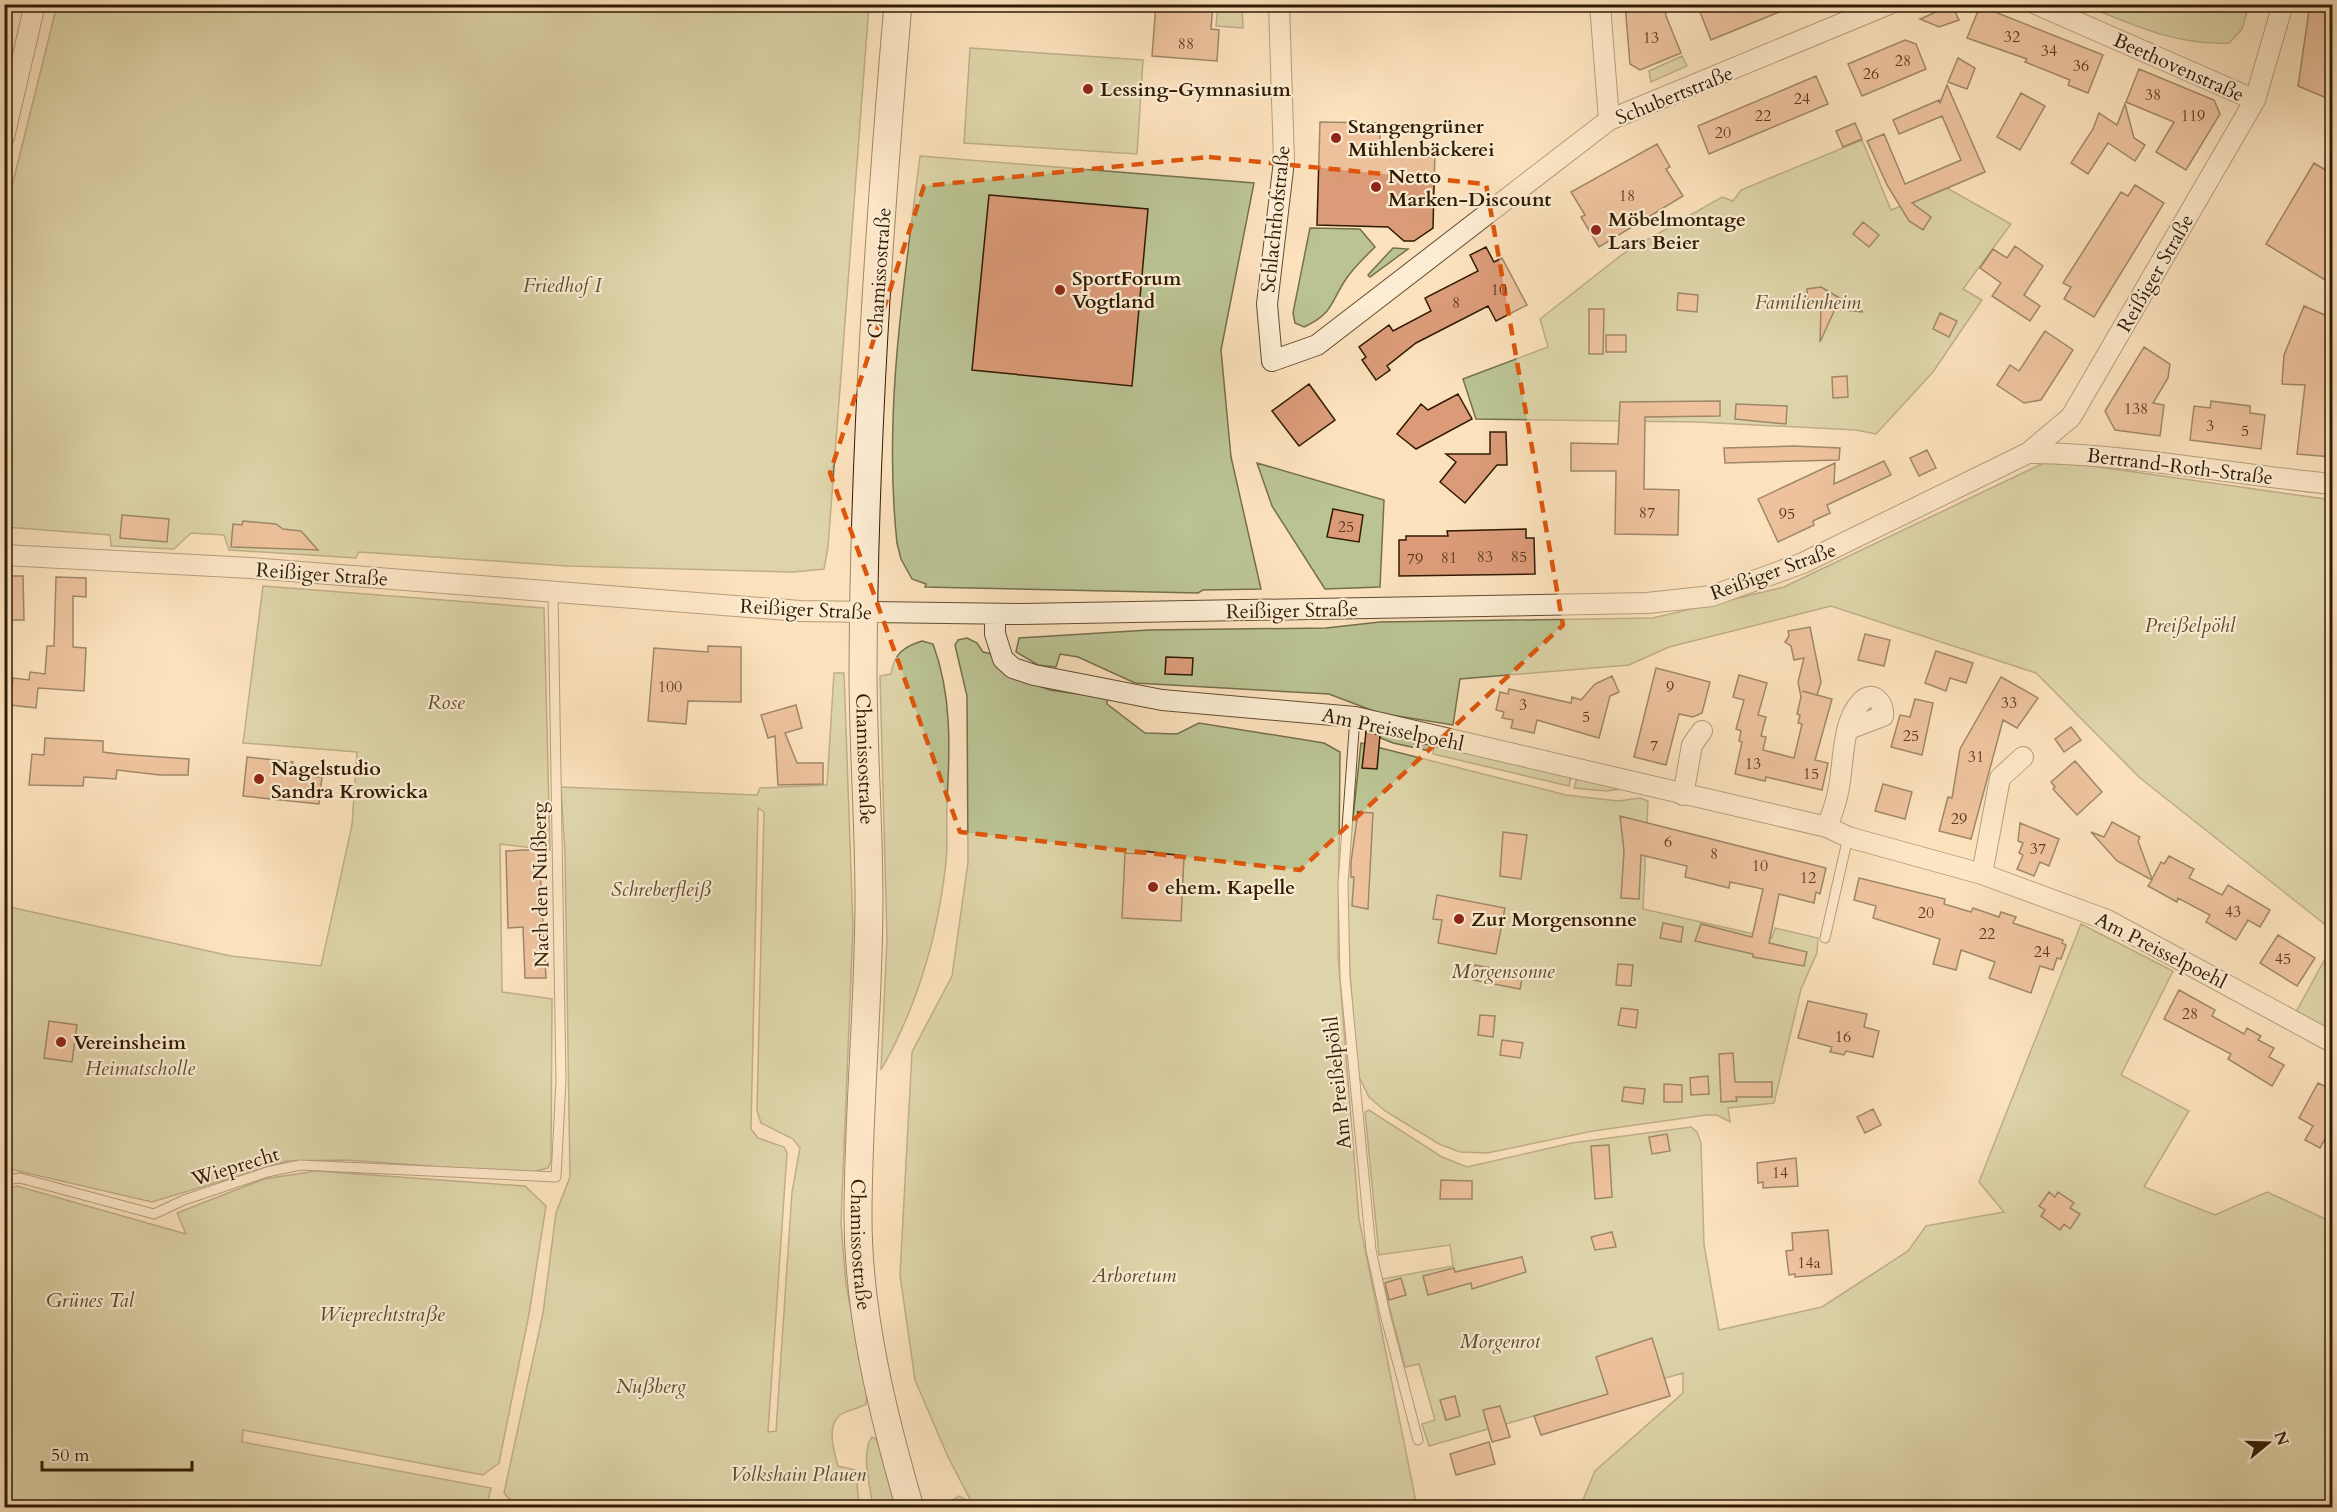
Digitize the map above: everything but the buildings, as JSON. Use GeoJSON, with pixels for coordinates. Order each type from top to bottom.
{"type":"FeatureCollection","features":[{"type":"Feature","properties":{"kind":"street"},"geometry":{"type":"LineString","coordinates":[[4,137],[35,4]]}},
{"type":"Feature","properties":{"kind":"street","name":"Chamissostraße"},"geometry":{"type":"LineString","coordinates":[[898,4],[870,409],[863,685],[869,896],[858,1218],[861,1272],[872,1345],[890,1431],[910,1508]]}},
{"type":"Feature","properties":{"kind":"street","name":"Schlachthofstraße"},"geometry":{"type":"LineString","coordinates":[[1272,361],[1267,304],[1284,161],[1279,4]]}},
{"type":"Feature","properties":{"kind":"street"},"geometry":{"type":"LineString","coordinates":[[1600,4],[1609,120]]}},
{"type":"Feature","properties":{"kind":"street","name":"Schubertstraße"},"geometry":{"type":"LineString","coordinates":[[1272,361],[1317,345],[1609,120],[1889,4]]}},
{"type":"Feature","properties":{"kind":"street","name":"Beethovenstraße"},"geometry":{"type":"LineString","coordinates":[[2036,4],[2255,100]]}},
{"type":"Feature","properties":{"kind":"street","name":"Reißiger Straße"},"geometry":{"type":"LineString","coordinates":[[4,555],[251,568],[800,611],[995,614],[1287,611],[1636,603],[1712,596],[1803,563],[2028,453],[2071,417],[2255,100],[2283,4]]}},
{"type":"Feature","properties":{"kind":"street","name":"Bertrand-Roth-Straße"},"geometry":{"type":"LineString","coordinates":[[2028,453],[2087,453],[2257,477],[2332,484]]}},
{"type":"Feature","properties":{"kind":"street","name":"Am Preisselpoehl"},"geometry":{"type":"LineString","coordinates":[[995,614],[995,634],[1004,658],[1013,668],[1034,675],[1162,700],[1355,717],[1827,827],[1848,837],[1982,874],[2107,920],[2332,1042]]}},
{"type":"Feature","properties":{"kind":"street"},"geometry":{"type":"LineString","coordinates":[[1827,827],[1839,790],[1841,751],[1849,729]]}},
{"type":"Feature","properties":{"kind":"street"},"geometry":{"type":"LineString","coordinates":[[1683,795],[1692,745],[1702,731]]}},
{"type":"Feature","properties":{"kind":"street"},"geometry":{"type":"LineString","coordinates":[[1982,874],[2000,778],[2022,758]]}},
{"type":"Feature","properties":{"kind":"lane","name":"Nach den Nußberg"},"geometry":{"type":"LineString","coordinates":[[553,592],[561,1081],[556,1177]]}},
{"type":"Feature","properties":{"kind":"lane","name":"Am Preißelpöhl"},"geometry":{"type":"LineString","coordinates":[[1355,717],[1344,884],[1345,977],[1371,1250],[1418,1440]]}},
{"type":"Feature","properties":{"kind":"lane"},"geometry":{"type":"LineString","coordinates":[[1825,938],[1848,837]]}},
{"type":"Feature","properties":{"kind":"lane","name":"Wieprecht"},"geometry":{"type":"LineString","coordinates":[[4,1180],[20,1179],[154,1214],[184,1200],[267,1172],[300,1166],[556,1177]]}},
{"type":"Feature","properties":{"kind":"highlighted area"},"geometry":{"type":"Polygon","coordinates":[[[1209,157],[1486,184],[1563,625],[1300,870],[960,832],[830,473],[924,186],[1209,157]]]}},
{"type":"Feature","properties":{"kind":"green space","name":"Friedhof I"},"geometry":{"type":"Polygon","coordinates":[[[57,5],[869,5],[828,547],[824,569],[793,572],[568,566],[359,552],[356,558],[229,550],[224,535],[191,533],[174,549],[111,546],[110,535],[5,527],[5,230],[12,186],[57,5]]]}},
{"type":"Feature","properties":{"kind":"green space"},"geometry":{"type":"Polygon","coordinates":[[[1218,5],[1242,5],[1243,28],[1216,26],[1218,5]]]}},
{"type":"Feature","properties":{"kind":"green space"},"geometry":{"type":"Polygon","coordinates":[[[2084,5],[2249,5],[2242,29],[2229,43],[2210,43],[2155,32],[2084,5]]]}},
{"type":"Feature","properties":{"kind":"green space"},"geometry":{"type":"Polygon","coordinates":[[[970,48],[1143,60],[1137,154],[964,143],[970,48]]]}},
{"type":"Feature","properties":{"kind":"green space"},"geometry":{"type":"Polygon","coordinates":[[[1682,56],[1687,66],[1651,82],[1649,71],[1682,56]]]}},
{"type":"Feature","properties":{"kind":"green space","name":"Familienheim"},"geometry":{"type":"Polygon","coordinates":[[[1862,140],[1891,210],[1947,188],[2011,224],[1963,289],[1982,300],[1933,372],[1876,434],[1856,430],[1697,422],[1476,419],[1463,379],[1548,347],[1540,319],[1624,253],[1722,197],[1733,201],[1741,190],[1862,140]]]}},
{"type":"Feature","properties":{"kind":"green space"},"geometry":{"type":"Polygon","coordinates":[[[920,156],[1254,183],[1221,350],[1231,457],[1261,589],[1203,590],[1198,593],[925,587],[926,584],[912,579],[901,559],[897,543],[892,446],[897,349],[920,156]]]}},
{"type":"Feature","properties":{"kind":"green space"},"geometry":{"type":"Polygon","coordinates":[[[1310,228],[1360,229],[1375,247],[1349,275],[1326,312],[1304,327],[1295,323],[1293,313],[1310,228]]]}},
{"type":"Feature","properties":{"kind":"green space"},"geometry":{"type":"Polygon","coordinates":[[[1393,248],[1408,249],[1370,277],[1368,275],[1393,248]]]}},
{"type":"Feature","properties":{"kind":"green space","name":"Preißelpöhl"},"geometry":{"type":"Polygon","coordinates":[[[2050,460],[2332,500],[2332,930],[2140,778],[2036,673],[1831,606],[1669,647],[1629,665],[1460,679],[1453,725],[1379,713],[1329,694],[1135,683],[1078,657],[1060,654],[1056,667],[1038,665],[1016,652],[1019,638],[1149,630],[1326,628],[1380,622],[1653,618],[1784,587],[2050,460]]]}},
{"type":"Feature","properties":{"kind":"green space"},"geometry":{"type":"Polygon","coordinates":[[[1257,463],[1384,500],[1380,587],[1325,589],[1272,506],[1257,463]]]}},
{"type":"Feature","properties":{"kind":"green space"},"geometry":{"type":"Polygon","coordinates":[[[263,586],[544,608],[550,850],[500,844],[502,992],[552,999],[551,1161],[548,1168],[528,1173],[345,1160],[287,1161],[152,1202],[5,1168],[5,906],[231,956],[321,966],[352,825],[357,752],[243,743],[263,586]]]}},
{"type":"Feature","properties":{"kind":"green space","name":"Arboretum"},"geometry":{"type":"Polygon","coordinates":[[[967,638],[977,643],[983,652],[992,654],[1013,677],[1050,690],[1107,698],[1107,704],[1145,733],[1177,734],[1199,723],[1324,743],[1340,752],[1338,954],[1359,1219],[1417,1507],[940,1507],[959,1496],[972,1503],[948,1457],[915,1380],[900,1275],[912,1052],[952,976],[968,862],[967,696],[955,645],[958,640],[967,638]]]}},
{"type":"Feature","properties":{"kind":"green space"},"geometry":{"type":"Polygon","coordinates":[[[922,641],[933,644],[947,702],[949,762],[946,862],[938,917],[916,995],[881,1070],[887,939],[880,676],[891,674],[894,661],[900,652],[922,641]]]}},
{"type":"Feature","properties":{"kind":"green space"},"geometry":{"type":"Polygon","coordinates":[[[834,673],[844,673],[853,927],[841,1223],[846,1285],[867,1391],[866,1404],[843,1413],[836,1420],[832,1439],[838,1466],[856,1470],[859,1507],[552,1508],[509,1499],[504,1493],[543,1313],[556,1213],[570,1177],[565,854],[561,787],[757,795],[760,788],[827,785],[834,673]],[[758,808],[751,1129],[758,1138],[784,1147],[787,1153],[768,1432],[776,1431],[792,1192],[800,1148],[793,1139],[761,1123],[757,1111],[764,812],[758,808]]]}},
{"type":"Feature","properties":{"kind":"green space"},"geometry":{"type":"Polygon","coordinates":[[[1362,726],[1430,742],[1430,751],[1393,743],[1361,730],[1362,726]]]}},
{"type":"Feature","properties":{"kind":"green space","name":"Morgensonne"},"geometry":{"type":"Polygon","coordinates":[[[1361,743],[1566,795],[1618,801],[1640,798],[1648,801],[1643,909],[1772,938],[1775,928],[1818,938],[1817,953],[1801,989],[1774,1103],[1728,1108],[1730,1122],[1717,1115],[1706,1115],[1593,1131],[1487,1153],[1460,1152],[1439,1144],[1385,1111],[1369,1097],[1358,1075],[1350,974],[1346,883],[1361,743]]]}},
{"type":"Feature","properties":{"kind":"green space"},"geometry":{"type":"Polygon","coordinates":[[[1434,744],[1571,777],[1569,786],[1433,754],[1434,744]]]}},
{"type":"Feature","properties":{"kind":"green space"},"geometry":{"type":"Polygon","coordinates":[[[1577,778],[1621,789],[1606,791],[1574,788],[1577,778]]]}},
{"type":"Feature","properties":{"kind":"green space","name":"Morgenrot"},"geometry":{"type":"Polygon","coordinates":[[[2081,924],[2173,971],[2121,1075],[2189,1111],[2144,1187],[2215,1215],[2267,1192],[2332,1222],[2332,1507],[1580,1507],[1595,1471],[1683,1393],[1683,1373],[1429,1446],[1422,1424],[1435,1420],[1419,1364],[1405,1367],[1382,1279],[1453,1266],[1450,1245],[1379,1255],[1365,1112],[1369,1110],[1442,1157],[1467,1167],[1572,1143],[1691,1127],[1697,1132],[1701,1143],[1704,1245],[1719,1330],[1822,1307],[1908,1251],[1926,1226],[2004,1212],[1979,1182],[2081,924]]]}},
{"type":"Feature","properties":{"kind":"green space"},"geometry":{"type":"Polygon","coordinates":[[[2332,946],[2332,1032],[2296,1012],[2332,946]]]}},
{"type":"Feature","properties":{"kind":"green space"},"geometry":{"type":"Polygon","coordinates":[[[316,1171],[525,1186],[546,1206],[529,1314],[499,1463],[483,1475],[243,1430],[242,1442],[491,1488],[486,1507],[5,1507],[5,1190],[17,1186],[186,1234],[177,1213],[264,1179],[316,1171]]]}},
{"type":"Feature","properties":{"kind":"green space"},"geometry":{"type":"Polygon","coordinates":[[[872,1437],[876,1439],[882,1451],[897,1507],[873,1507],[867,1461],[867,1452],[872,1437]]]}},
{"type":"Feature","properties":{"kind":"place","name":"Lessing-Gymnasium"},"geometry":{"type":"Point","coordinates":[1088,89]}},
{"type":"Feature","properties":{"kind":"place","name":"Stangengrüner Mühlenbäckerei"},"geometry":{"type":"Point","coordinates":[1336,138]}},
{"type":"Feature","properties":{"kind":"place","name":"Netto Marken-Discount"},"geometry":{"type":"Point","coordinates":[1376,187]}},
{"type":"Feature","properties":{"kind":"place","name":"Möbelmontage Lars Beier"},"geometry":{"type":"Point","coordinates":[1596,230]}},
{"type":"Feature","properties":{"kind":"place","name":"SportForum Vogtland"},"geometry":{"type":"Point","coordinates":[1060,290]}},
{"type":"Feature","properties":{"kind":"place","name":"Nagelstudio Sandra Krowicka"},"geometry":{"type":"Point","coordinates":[259,779]}},
{"type":"Feature","properties":{"kind":"place","name":"ehem. Kapelle"},"geometry":{"type":"Point","coordinates":[1153,887]}},
{"type":"Feature","properties":{"kind":"place","name":"Zur Morgensonne"},"geometry":{"type":"Point","coordinates":[1459,919]}},
{"type":"Feature","properties":{"kind":"place","name":"Vereinsheim"},"geometry":{"type":"Point","coordinates":[61,1042]}},
{"type":"Feature","properties":{"kind":"park label","name":"Rose"},"geometry":{"type":"Point","coordinates":[446,702]}},
{"type":"Feature","properties":{"kind":"park label","name":"Schreberfleiß"},"geometry":{"type":"Point","coordinates":[661,889]}},
{"type":"Feature","properties":{"kind":"park label","name":"Heimatscholle"},"geometry":{"type":"Point","coordinates":[140,1068]}},
{"type":"Feature","properties":{"kind":"park label","name":"Grünes Tal"},"geometry":{"type":"Point","coordinates":[90,1300]}},
{"type":"Feature","properties":{"kind":"park label","name":"Wieprechtstraße"},"geometry":{"type":"Point","coordinates":[382,1314]}},
{"type":"Feature","properties":{"kind":"park label","name":"Nußberg"},"geometry":{"type":"Point","coordinates":[651,1386]}},
{"type":"Feature","properties":{"kind":"park label","name":"Volkshain Plauen"},"geometry":{"type":"Point","coordinates":[798,1474]}}]}
